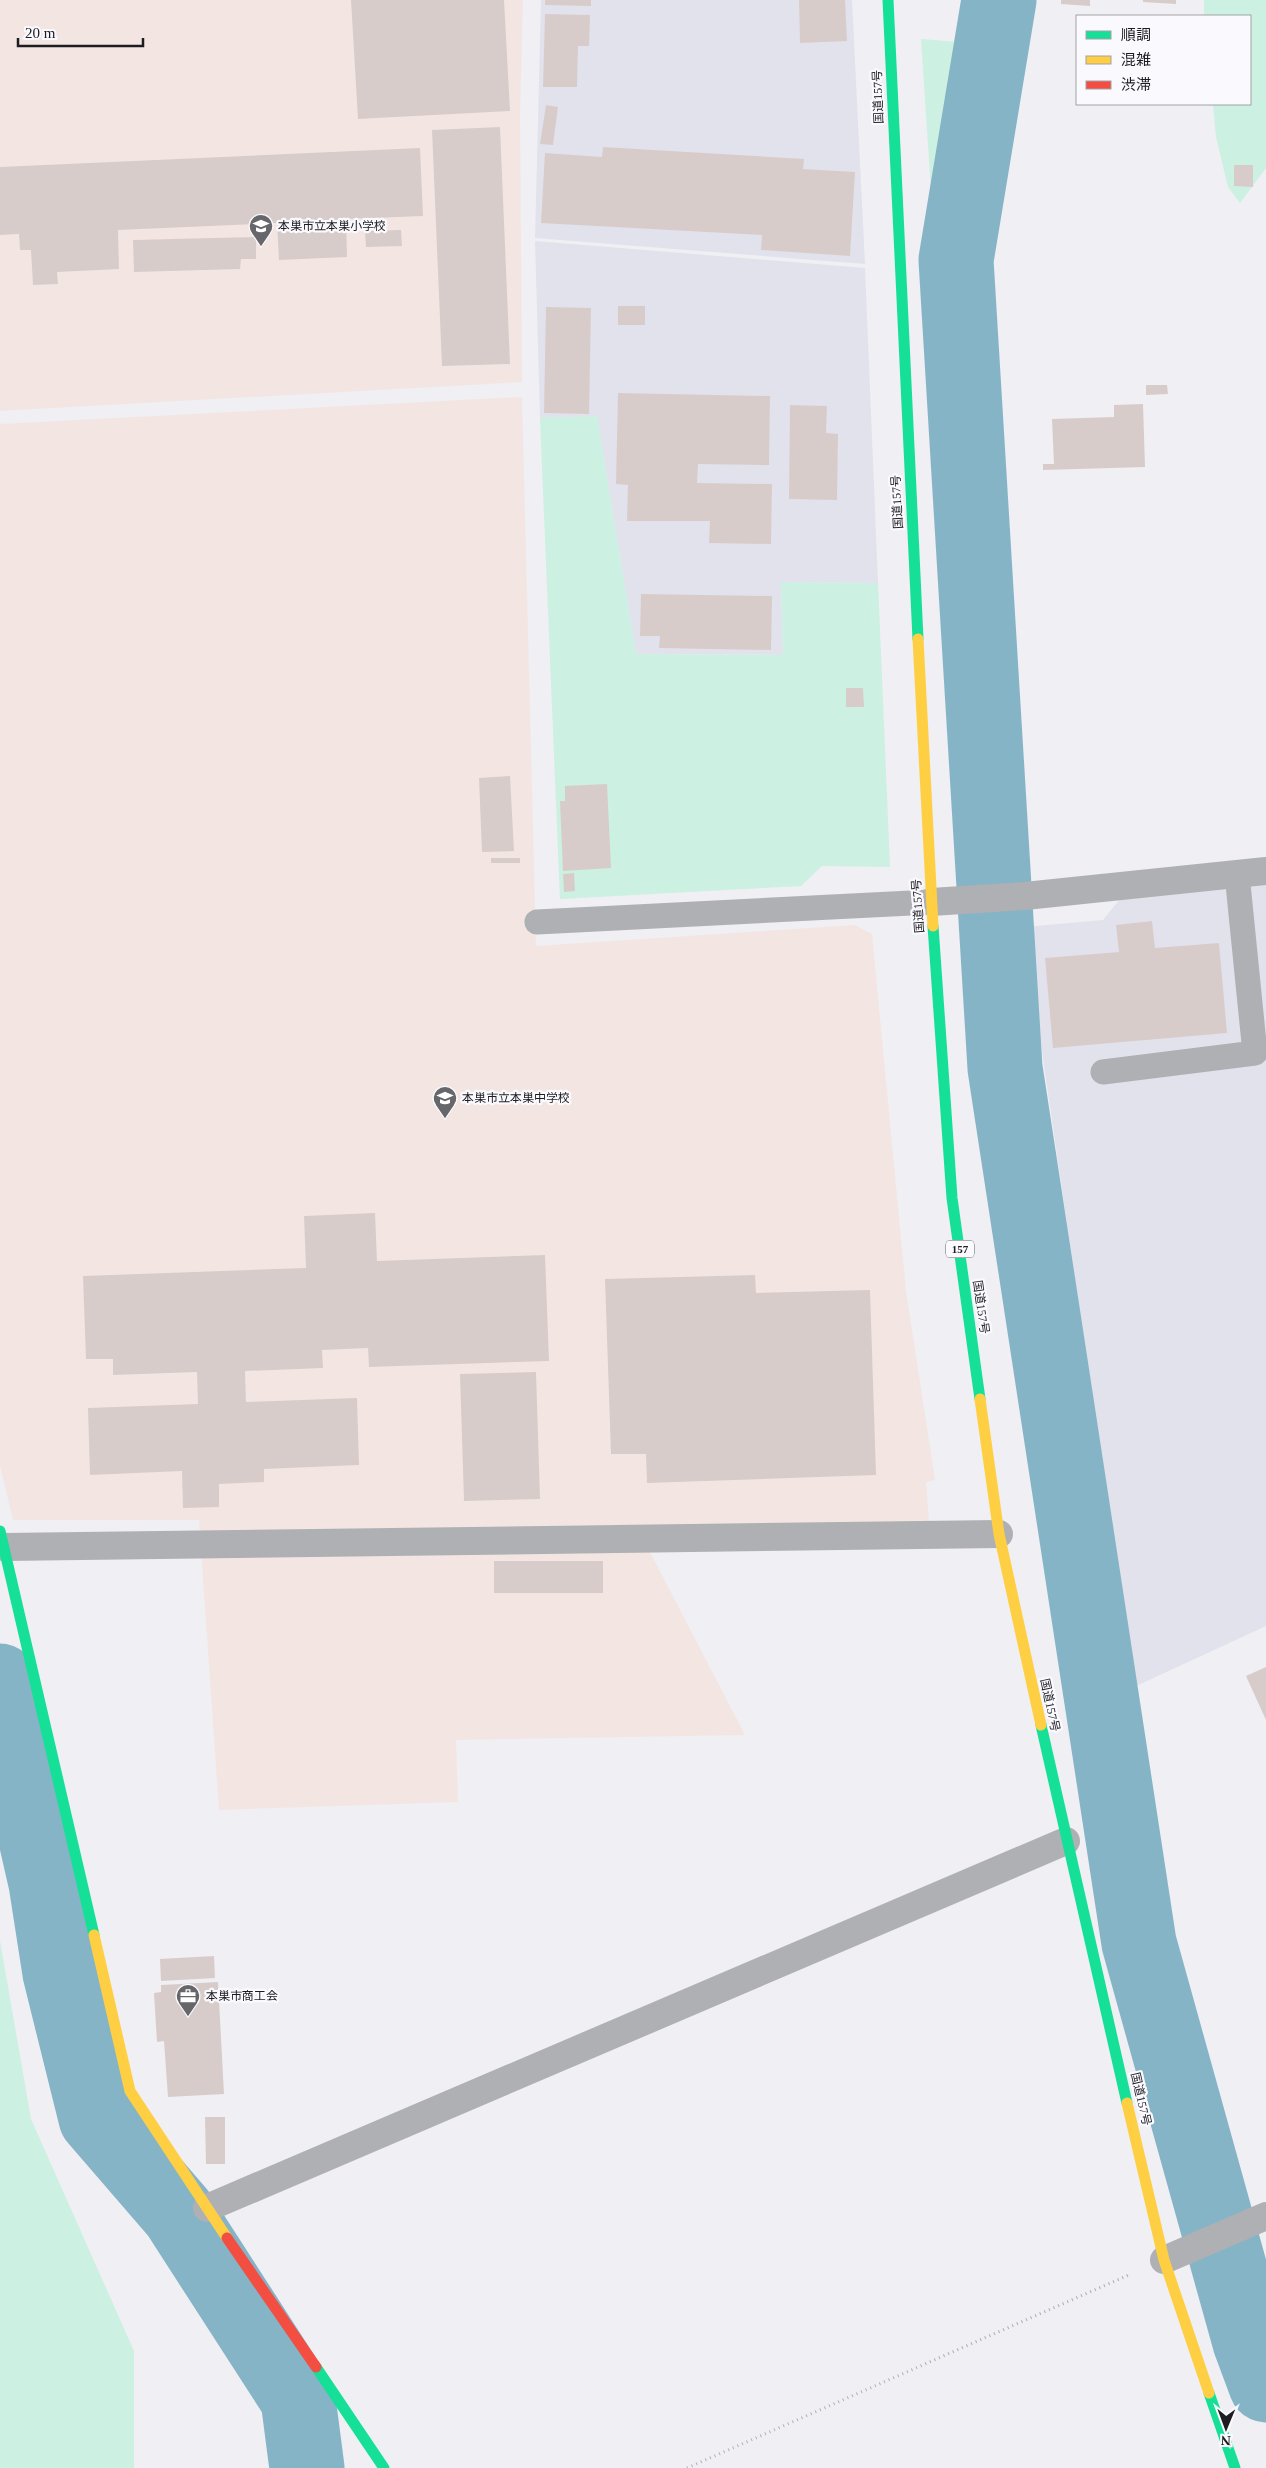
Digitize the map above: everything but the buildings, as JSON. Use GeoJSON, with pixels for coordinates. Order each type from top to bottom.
{"type":"FeatureCollection","features":[{"type":"Feature","properties":{"kind":"main road","name":"国道157号"},"geometry":{"type":"LineString","coordinates":[[888,0],[901,311],[931,902],[952,1198],[999,1534],[1066,1841],[1164,2260],[1235,2468]]}},
{"type":"Feature","properties":{"kind":"main road"},"geometry":{"type":"LineString","coordinates":[[2,1539],[130,2091],[206,2208],[384,2468]]}},
{"type":"Feature","properties":{"kind":"street"},"geometry":{"type":"LineString","coordinates":[[931,902],[1025,896],[1266,871]]}},
{"type":"Feature","properties":{"kind":"street"},"geometry":{"type":"LineString","coordinates":[[2,1539],[999,1534]]}},
{"type":"Feature","properties":{"kind":"street"},"geometry":{"type":"LineString","coordinates":[[206,2208],[1066,1841]]}},
{"type":"Feature","properties":{"kind":"street"},"geometry":{"type":"LineString","coordinates":[[1164,2260],[1266,2216]]}},
{"type":"Feature","properties":{"kind":"lane"},"geometry":{"type":"LineString","coordinates":[[1102,1072],[1255,1053],[1238,874]]}},
{"type":"Feature","properties":{"kind":"lane"},"geometry":{"type":"LineString","coordinates":[[537,922],[931,902]]}},
{"type":"Feature","properties":{"kind":"path"},"geometry":{"type":"LineString","coordinates":[[687,2468],[1164,2260]]}},
{"type":"Feature","properties":{"kind":"shaded area","name":"本巣市立本巣小学校"},"geometry":{"type":"Polygon","coordinates":[[[0,0],[523,0],[520,113],[522,382],[0,411],[0,0]]]}},
{"type":"Feature","properties":{"kind":"shaded area"},"geometry":{"type":"Polygon","coordinates":[[[541,0],[852,0],[865,264],[535,238],[541,0]]]}},
{"type":"Feature","properties":{"kind":"shaded area"},"geometry":{"type":"Polygon","coordinates":[[[535,241],[865,268],[878,583],[781,582],[783,655],[636,654],[597,417],[540,418],[535,241]]]}},
{"type":"Feature","properties":{"kind":"shaded area","name":"本巣市立本巣中学校"},"geometry":{"type":"Polygon","coordinates":[[[522,397],[536,946],[855,925],[872,934],[906,1291],[935,1480],[926,1482],[929,1522],[638,1529],[745,1735],[456,1740],[458,1802],[219,1810],[199,1520],[13,1520],[0,1466],[0,424],[522,397]]]}},
{"type":"Feature","properties":{"kind":"shaded area"},"geometry":{"type":"Polygon","coordinates":[[[1266,882],[1266,1626],[1134,1687],[1024,927],[1103,920],[1120,899],[1266,882]]]}},
{"type":"Feature","properties":{"kind":"green space"},"geometry":{"type":"Polygon","coordinates":[[[1204,0],[1266,0],[1266,168],[1240,203],[1228,187],[1216,137],[1213,105],[1251,105],[1251,15],[1204,15],[1204,0]]]}},
{"type":"Feature","properties":{"kind":"green space"},"geometry":{"type":"Polygon","coordinates":[[[921,39],[971,43],[957,190],[933,220],[921,39]]]}},
{"type":"Feature","properties":{"kind":"green space"},"geometry":{"type":"Polygon","coordinates":[[[597,416],[636,654],[783,655],[781,582],[878,583],[890,867],[822,866],[801,886],[560,899],[540,418],[597,416]]]}},
{"type":"Feature","properties":{"kind":"green space"},"geometry":{"type":"Polygon","coordinates":[[[0,1941],[31,2119],[134,2351],[134,2468],[0,2468],[0,1941]]]}},
{"type":"Feature","properties":{"kind":"waterway"},"geometry":{"type":"LineString","coordinates":[[999,0],[956,260],[1005,1068],[1139,1943],[1250,2342],[1266,2385]]}},
{"type":"Feature","properties":{"kind":"waterway"},"geometry":{"type":"LineString","coordinates":[[0,1681],[46,1883],[60,1973],[96,2118],[178,2213],[298,2399],[307,2468]]}},
{"type":"Feature","properties":{"kind":"traffic: fast"},"geometry":{"type":"LineString","coordinates":[[888,0],[918,639]]}},
{"type":"Feature","properties":{"kind":"traffic: fast"},"geometry":{"type":"LineString","coordinates":[[933,926],[952,1198],[980,1399]]}},
{"type":"Feature","properties":{"kind":"traffic: fast"},"geometry":{"type":"LineString","coordinates":[[0,1531],[94,1935]]}},
{"type":"Feature","properties":{"kind":"traffic: fast"},"geometry":{"type":"LineString","coordinates":[[1041,1725],[1127,2103]]}},
{"type":"Feature","properties":{"kind":"traffic: fast"},"geometry":{"type":"LineString","coordinates":[[316,2367],[384,2468]]}},
{"type":"Feature","properties":{"kind":"traffic: fast"},"geometry":{"type":"LineString","coordinates":[[1209,2393],[1235,2468]]}},
{"type":"Feature","properties":{"kind":"traffic: slow"},"geometry":{"type":"LineString","coordinates":[[918,639],[933,926]]}},
{"type":"Feature","properties":{"kind":"traffic: slow"},"geometry":{"type":"LineString","coordinates":[[980,1399],[999,1534],[1041,1725]]}},
{"type":"Feature","properties":{"kind":"traffic: slow"},"geometry":{"type":"LineString","coordinates":[[94,1935],[130,2091],[227,2238]]}},
{"type":"Feature","properties":{"kind":"traffic: slow"},"geometry":{"type":"LineString","coordinates":[[1127,2103],[1164,2260],[1209,2393]]}},
{"type":"Feature","properties":{"kind":"traffic: jam"},"geometry":{"type":"LineString","coordinates":[[227,2238],[316,2367]]}},
{"type":"Feature","properties":{"kind":"place","name":"本巣市立本巣小学校"},"geometry":{"type":"Point","coordinates":[261,247]}},
{"type":"Feature","properties":{"kind":"place","name":"本巣市立本巣中学校"},"geometry":{"type":"Point","coordinates":[445,1119]}},
{"type":"Feature","properties":{"kind":"place","name":"本巣市商工会"},"geometry":{"type":"Point","coordinates":[188,2017]}}]}
